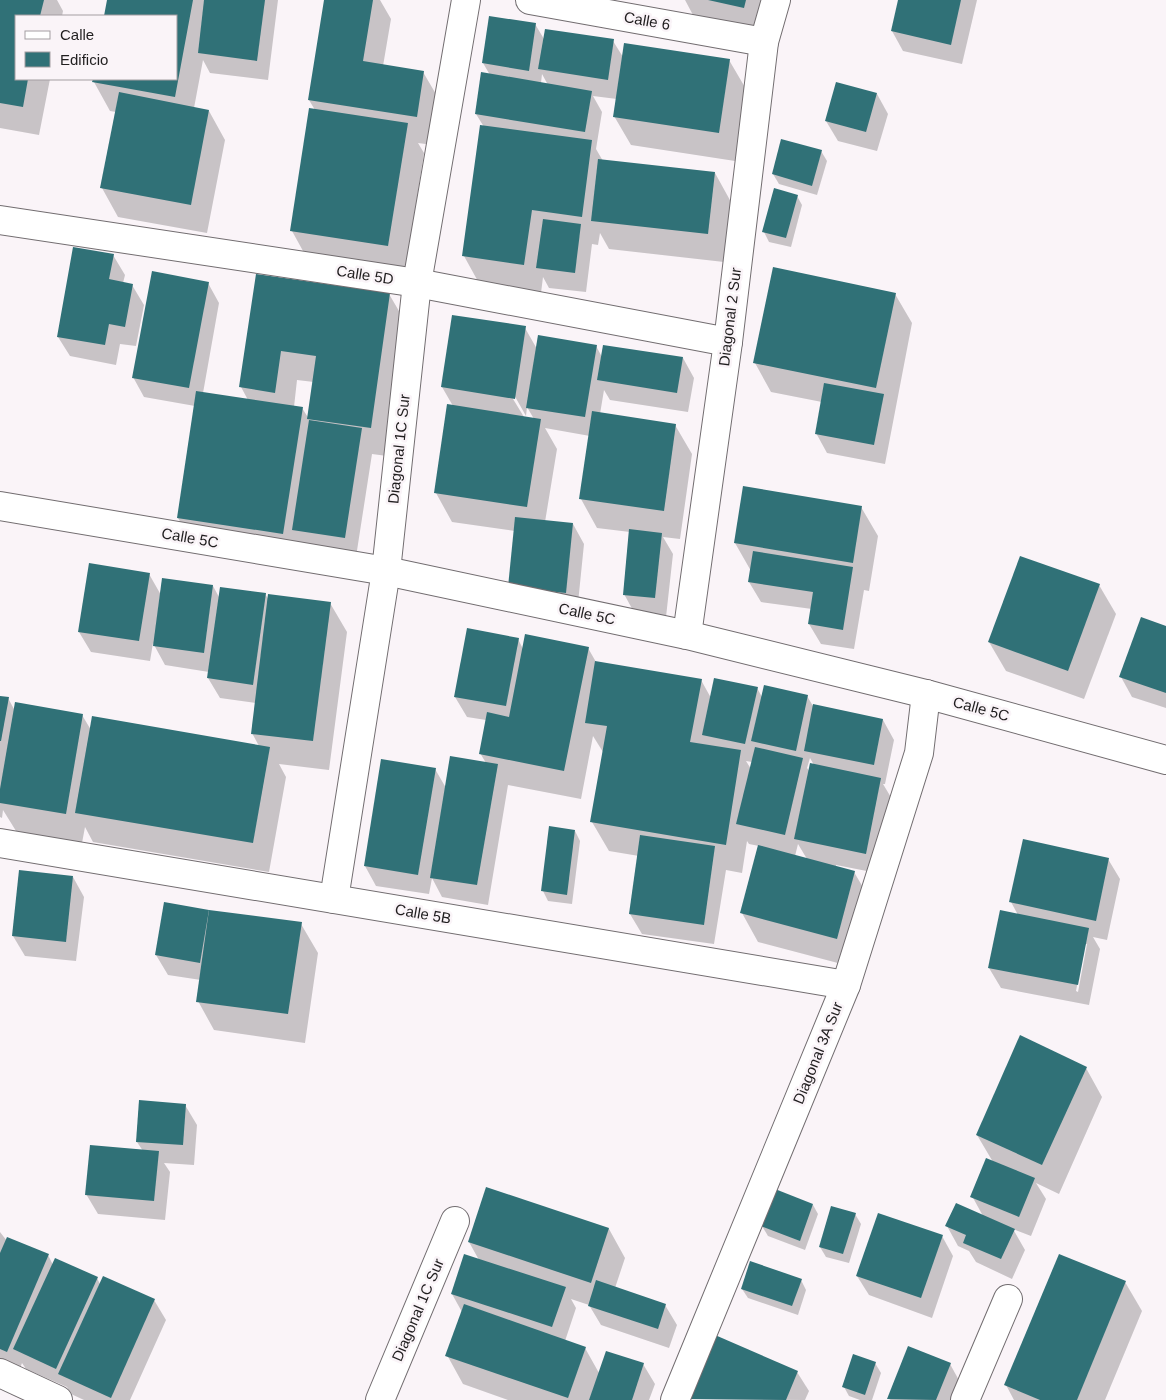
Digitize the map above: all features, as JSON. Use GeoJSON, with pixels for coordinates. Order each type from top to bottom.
{"type":"FeatureCollection","features":[{"type":"Feature","properties":{"kind":"street","name":"Diagonal 1C Sur"},"geometry":{"type":"LineString","coordinates":[[334,899],[386,570],[417,283],[466,0]]}},
{"type":"Feature","properties":{"kind":"street","name":"Calle 6"},"geometry":{"type":"LineString","coordinates":[[530,0],[764,42]]}},
{"type":"Feature","properties":{"kind":"street","name":"Diagonal 2 Sur"},"geometry":{"type":"LineString","coordinates":[[687,636],[728,342],[764,42],[776,0]]}},
{"type":"Feature","properties":{"kind":"street","name":"Calle 5D"},"geometry":{"type":"LineString","coordinates":[[0,220],[417,283],[728,342]]}},
{"type":"Feature","properties":{"kind":"street","name":"Calle 5C"},"geometry":{"type":"LineString","coordinates":[[0,506],[386,570],[687,636],[926,694],[1166,760]]}},
{"type":"Feature","properties":{"kind":"street","name":"Diagonal 3A Sur"},"geometry":{"type":"LineString","coordinates":[[676,1400],[846,986],[919,753],[926,694]]}},
{"type":"Feature","properties":{"kind":"street","name":"Calle 5B"},"geometry":{"type":"LineString","coordinates":[[0,843],[846,986]]}},
{"type":"Feature","properties":{"kind":"street","name":"Diagonal 1C Sur"},"geometry":{"type":"LineString","coordinates":[[380,1400],[455,1220]]}},
{"type":"Feature","properties":{"kind":"street"},"geometry":{"type":"LineString","coordinates":[[965,1400],[1008,1299]]}},
{"type":"Feature","properties":{"kind":"street"},"geometry":{"type":"LineString","coordinates":[[0,1373],[58,1400]]}},
{"type":"Feature","properties":{"kind":"building"},"geometry":{"type":"Polygon","coordinates":[[[0,0],[44,0],[40,15],[15,15],[15,80],[28,80],[23,107],[0,103],[0,0]]]}},
{"type":"Feature","properties":{"kind":"building"},"geometry":{"type":"Polygon","coordinates":[[[107,0],[193,0],[175,97],[92,82],[93,80],[178,80],[178,15],[104,15],[107,0]]]}},
{"type":"Feature","properties":{"kind":"building"},"geometry":{"type":"Polygon","coordinates":[[[204,0],[265,0],[257,61],[198,53],[204,0]]]}},
{"type":"Feature","properties":{"kind":"building"},"geometry":{"type":"Polygon","coordinates":[[[324,0],[373,0],[363,61],[424,71],[417,117],[308,100],[324,0]]]}},
{"type":"Feature","properties":{"kind":"building"},"geometry":{"type":"Polygon","coordinates":[[[708,0],[746,0],[744,8],[708,0]]]}},
{"type":"Feature","properties":{"kind":"building"},"geometry":{"type":"Polygon","coordinates":[[[898,0],[961,0],[951,45],[891,31],[898,0]]]}},
{"type":"Feature","properties":{"kind":"building"},"geometry":{"type":"Polygon","coordinates":[[[489,16],[536,23],[529,71],[482,63],[489,16]]]}},
{"type":"Feature","properties":{"kind":"building"},"geometry":{"type":"Polygon","coordinates":[[[545,29],[614,39],[608,80],[538,69],[545,29]]]}},
{"type":"Feature","properties":{"kind":"building"},"geometry":{"type":"Polygon","coordinates":[[[624,43],[730,59],[719,133],[613,117],[624,43]]]}},
{"type":"Feature","properties":{"kind":"building"},"geometry":{"type":"Polygon","coordinates":[[[481,72],[592,91],[585,132],[475,114],[481,72]]]}},
{"type":"Feature","properties":{"kind":"building"},"geometry":{"type":"Polygon","coordinates":[[[836,82],[877,93],[866,132],[825,121],[836,82]]]}},
{"type":"Feature","properties":{"kind":"building"},"geometry":{"type":"Polygon","coordinates":[[[119,92],[209,110],[191,205],[100,188],[119,92]]]}},
{"type":"Feature","properties":{"kind":"building"},"geometry":{"type":"Polygon","coordinates":[[[309,108],[408,123],[388,246],[290,231],[309,108]]]}},
{"type":"Feature","properties":{"kind":"building"},"geometry":{"type":"Polygon","coordinates":[[[480,125],[592,140],[582,217],[532,210],[524,265],[462,256],[480,125]]]}},
{"type":"Feature","properties":{"kind":"building"},"geometry":{"type":"Polygon","coordinates":[[[781,139],[822,150],[812,186],[772,174],[781,139]]]}},
{"type":"Feature","properties":{"kind":"building"},"geometry":{"type":"Polygon","coordinates":[[[598,159],[715,172],[708,234],[591,221],[598,159]]]}},
{"type":"Feature","properties":{"kind":"building"},"geometry":{"type":"Polygon","coordinates":[[[774,188],[798,195],[786,238],[762,232],[774,188]]]}},
{"type":"Feature","properties":{"kind":"building"},"geometry":{"type":"Polygon","coordinates":[[[543,219],[581,224],[575,273],[536,268],[543,219]]]}},
{"type":"Feature","properties":{"kind":"building"},"geometry":{"type":"Polygon","coordinates":[[[73,247],[114,254],[109,279],[133,284],[125,327],[109,324],[105,345],[57,337],[73,247]]]}},
{"type":"Feature","properties":{"kind":"building"},"geometry":{"type":"Polygon","coordinates":[[[773,267],[896,293],[876,388],[753,363],[773,267]]]}},
{"type":"Feature","properties":{"kind":"building"},"geometry":{"type":"Polygon","coordinates":[[[152,271],[209,282],[189,388],[132,378],[152,271]]]}},
{"type":"Feature","properties":{"kind":"building"},"geometry":{"type":"Polygon","coordinates":[[[256,274],[390,293],[371,428],[307,419],[316,356],[281,351],[275,393],[239,387],[256,274]]]}},
{"type":"Feature","properties":{"kind":"building"},"geometry":{"type":"Polygon","coordinates":[[[452,315],[526,326],[515,399],[441,387],[452,315]]]}},
{"type":"Feature","properties":{"kind":"building"},"geometry":{"type":"Polygon","coordinates":[[[538,335],[597,345],[585,417],[526,408],[538,335]]]}},
{"type":"Feature","properties":{"kind":"building"},"geometry":{"type":"Polygon","coordinates":[[[603,345],[683,357],[677,393],[597,380],[603,345]]]}},
{"type":"Feature","properties":{"kind":"building"},"geometry":{"type":"Polygon","coordinates":[[[824,383],[884,394],[874,445],[815,434],[824,383]]]}},
{"type":"Feature","properties":{"kind":"building"},"geometry":{"type":"Polygon","coordinates":[[[196,391],[303,407],[283,534],[177,518],[196,391]]]}},
{"type":"Feature","properties":{"kind":"building"},"geometry":{"type":"Polygon","coordinates":[[[447,404],[541,419],[527,507],[434,493],[447,404]]]}},
{"type":"Feature","properties":{"kind":"building"},"geometry":{"type":"Polygon","coordinates":[[[592,411],[676,424],[664,511],[579,499],[592,411]]]}},
{"type":"Feature","properties":{"kind":"building"},"geometry":{"type":"Polygon","coordinates":[[[309,420],[362,428],[345,538],[292,530],[309,420]]]}},
{"type":"Feature","properties":{"kind":"building"},"geometry":{"type":"Polygon","coordinates":[[[743,486],[862,506],[853,563],[734,543],[743,486]]]}},
{"type":"Feature","properties":{"kind":"building"},"geometry":{"type":"Polygon","coordinates":[[[515,517],[573,523],[566,593],[508,587],[515,517]]]}},
{"type":"Feature","properties":{"kind":"building"},"geometry":{"type":"Polygon","coordinates":[[[629,529],[662,533],[655,598],[623,595],[629,529]]]}},
{"type":"Feature","properties":{"kind":"building"},"geometry":{"type":"Polygon","coordinates":[[[753,551],[853,567],[843,630],[808,624],[813,592],[748,582],[753,551]]]}},
{"type":"Feature","properties":{"kind":"building"},"geometry":{"type":"Polygon","coordinates":[[[1020,556],[1100,584],[1068,671],[988,642],[1020,556]]]}},
{"type":"Feature","properties":{"kind":"building"},"geometry":{"type":"Polygon","coordinates":[[[89,563],[150,573],[139,641],[78,632],[89,563]]]}},
{"type":"Feature","properties":{"kind":"building"},"geometry":{"type":"Polygon","coordinates":[[[162,578],[213,585],[204,653],[153,646],[162,578]]]}},
{"type":"Feature","properties":{"kind":"building"},"geometry":{"type":"Polygon","coordinates":[[[220,587],[266,593],[253,685],[207,678],[220,587]]]}},
{"type":"Feature","properties":{"kind":"building"},"geometry":{"type":"Polygon","coordinates":[[[268,594],[331,602],[313,741],[251,734],[268,594]]]}},
{"type":"Feature","properties":{"kind":"building"},"geometry":{"type":"Polygon","coordinates":[[[1141,617],[1166,626],[1166,693],[1119,677],[1141,617]]]}},
{"type":"Feature","properties":{"kind":"building"},"geometry":{"type":"Polygon","coordinates":[[[467,628],[519,638],[506,706],[454,697],[467,628]]]}},
{"type":"Feature","properties":{"kind":"building"},"geometry":{"type":"Polygon","coordinates":[[[525,634],[589,647],[564,771],[479,754],[487,712],[509,717],[525,634]]]}},
{"type":"Feature","properties":{"kind":"building"},"geometry":{"type":"Polygon","coordinates":[[[595,661],[702,679],[690,742],[741,750],[726,845],[590,822],[607,726],[585,723],[595,661]]]}},
{"type":"Feature","properties":{"kind":"building"},"geometry":{"type":"Polygon","coordinates":[[[714,678],[758,687],[745,744],[702,735],[714,678]]]}},
{"type":"Feature","properties":{"kind":"building"},"geometry":{"type":"Polygon","coordinates":[[[764,685],[808,695],[796,751],[751,741],[764,685]]]}},
{"type":"Feature","properties":{"kind":"building"},"geometry":{"type":"Polygon","coordinates":[[[0,696],[9,697],[1,741],[0,741],[0,696]]]}},
{"type":"Feature","properties":{"kind":"building"},"geometry":{"type":"Polygon","coordinates":[[[15,702],[83,714],[66,814],[0,803],[0,789],[15,702]]]}},
{"type":"Feature","properties":{"kind":"building"},"geometry":{"type":"Polygon","coordinates":[[[813,704],[883,719],[874,765],[804,751],[813,704]]]}},
{"type":"Feature","properties":{"kind":"building"},"geometry":{"type":"Polygon","coordinates":[[[92,716],[270,747],[253,843],[75,813],[92,716]]]}},
{"type":"Feature","properties":{"kind":"building"},"geometry":{"type":"Polygon","coordinates":[[[755,747],[803,758],[785,835],[736,824],[755,747]]]}},
{"type":"Feature","properties":{"kind":"building"},"geometry":{"type":"Polygon","coordinates":[[[450,756],[498,764],[477,885],[430,878],[450,756]]]}},
{"type":"Feature","properties":{"kind":"building"},"geometry":{"type":"Polygon","coordinates":[[[381,759],[436,768],[418,875],[364,866],[381,759]]]}},
{"type":"Feature","properties":{"kind":"building"},"geometry":{"type":"Polygon","coordinates":[[[810,763],[881,778],[866,854],[794,839],[810,763]]]}},
{"type":"Feature","properties":{"kind":"building"},"geometry":{"type":"Polygon","coordinates":[[[549,826],[575,830],[567,895],[541,891],[549,826]]]}},
{"type":"Feature","properties":{"kind":"building"},"geometry":{"type":"Polygon","coordinates":[[[640,835],[715,846],[704,925],[629,914],[640,835]]]}},
{"type":"Feature","properties":{"kind":"building"},"geometry":{"type":"Polygon","coordinates":[[[1023,839],[1109,858],[1096,921],[1009,902],[1023,839]]]}},
{"type":"Feature","properties":{"kind":"building"},"geometry":{"type":"Polygon","coordinates":[[[758,845],[855,871],[837,939],[740,913],[758,845]]]}},
{"type":"Feature","properties":{"kind":"building"},"geometry":{"type":"Polygon","coordinates":[[[19,870],[73,876],[66,942],[12,936],[19,870]]]}},
{"type":"Feature","properties":{"kind":"building"},"geometry":{"type":"Polygon","coordinates":[[[164,902],[209,910],[200,963],[155,955],[164,902]]]}},
{"type":"Feature","properties":{"kind":"building"},"geometry":{"type":"Polygon","coordinates":[[[209,910],[302,922],[288,1014],[196,1002],[209,910]]]}},
{"type":"Feature","properties":{"kind":"building"},"geometry":{"type":"Polygon","coordinates":[[[1000,910],[1089,928],[1078,985],[988,968],[1000,910]]]}},
{"type":"Feature","properties":{"kind":"building"},"geometry":{"type":"Polygon","coordinates":[[[1020,1035],[1087,1067],[1042,1165],[976,1135],[1020,1035]]]}},
{"type":"Feature","properties":{"kind":"building"},"geometry":{"type":"Polygon","coordinates":[[[139,1100],[186,1104],[183,1145],[136,1142],[139,1100]]]}},
{"type":"Feature","properties":{"kind":"building"},"geometry":{"type":"Polygon","coordinates":[[[90,1145],[159,1151],[154,1201],[85,1195],[90,1145]]]}},
{"type":"Feature","properties":{"kind":"building"},"geometry":{"type":"Polygon","coordinates":[[[986,1158],[1035,1178],[1019,1217],[970,1197],[986,1158]]]}},
{"type":"Feature","properties":{"kind":"building"},"geometry":{"type":"Polygon","coordinates":[[[486,1187],[609,1228],[591,1283],[468,1242],[486,1187]]]}},
{"type":"Feature","properties":{"kind":"building"},"geometry":{"type":"Polygon","coordinates":[[[775,1189],[813,1204],[800,1241],[761,1226],[775,1189]]]}},
{"type":"Feature","properties":{"kind":"building"},"geometry":{"type":"Polygon","coordinates":[[[956,1203],[1015,1229],[1001,1259],[963,1243],[966,1235],[945,1226],[956,1203]]]}},
{"type":"Feature","properties":{"kind":"building"},"geometry":{"type":"Polygon","coordinates":[[[831,1206],[856,1213],[843,1254],[819,1247],[831,1206]]]}},
{"type":"Feature","properties":{"kind":"building"},"geometry":{"type":"Polygon","coordinates":[[[878,1213],[943,1235],[921,1298],[856,1276],[878,1213]]]}},
{"type":"Feature","properties":{"kind":"building"},"geometry":{"type":"Polygon","coordinates":[[[7,1237],[49,1254],[7,1352],[0,1349],[0,1253],[7,1237]]]}},
{"type":"Feature","properties":{"kind":"building"},"geometry":{"type":"Polygon","coordinates":[[[464,1254],[566,1287],[552,1327],[451,1294],[464,1254]]]}},
{"type":"Feature","properties":{"kind":"building"},"geometry":{"type":"Polygon","coordinates":[[[1059,1254],[1126,1281],[1077,1400],[1040,1400],[1004,1385],[1059,1254]]]}},
{"type":"Feature","properties":{"kind":"building"},"geometry":{"type":"Polygon","coordinates":[[[55,1258],[98,1277],[56,1369],[13,1349],[55,1258]]]}},
{"type":"Feature","properties":{"kind":"building"},"geometry":{"type":"Polygon","coordinates":[[[750,1261],[802,1279],[792,1306],[741,1289],[750,1261]]]}},
{"type":"Feature","properties":{"kind":"building"},"geometry":{"type":"Polygon","coordinates":[[[103,1276],[155,1299],[111,1398],[58,1374],[103,1276]]]}},
{"type":"Feature","properties":{"kind":"building"},"geometry":{"type":"Polygon","coordinates":[[[596,1280],[666,1304],[658,1329],[588,1306],[596,1280]]]}},
{"type":"Feature","properties":{"kind":"building"},"geometry":{"type":"Polygon","coordinates":[[[464,1304],[586,1347],[568,1398],[445,1356],[464,1304]]]}},
{"type":"Feature","properties":{"kind":"building"},"geometry":{"type":"Polygon","coordinates":[[[715,1335],[798,1371],[786,1400],[688,1399],[715,1335]]]}},
{"type":"Feature","properties":{"kind":"building"},"geometry":{"type":"Polygon","coordinates":[[[908,1346],[951,1363],[936,1400],[887,1399],[908,1346]]]}},
{"type":"Feature","properties":{"kind":"building"},"geometry":{"type":"Polygon","coordinates":[[[606,1351],[644,1363],[632,1400],[589,1400],[606,1351]]]}},
{"type":"Feature","properties":{"kind":"building"},"geometry":{"type":"Polygon","coordinates":[[[853,1354],[876,1362],[865,1395],[842,1387],[853,1354]]]}}]}
